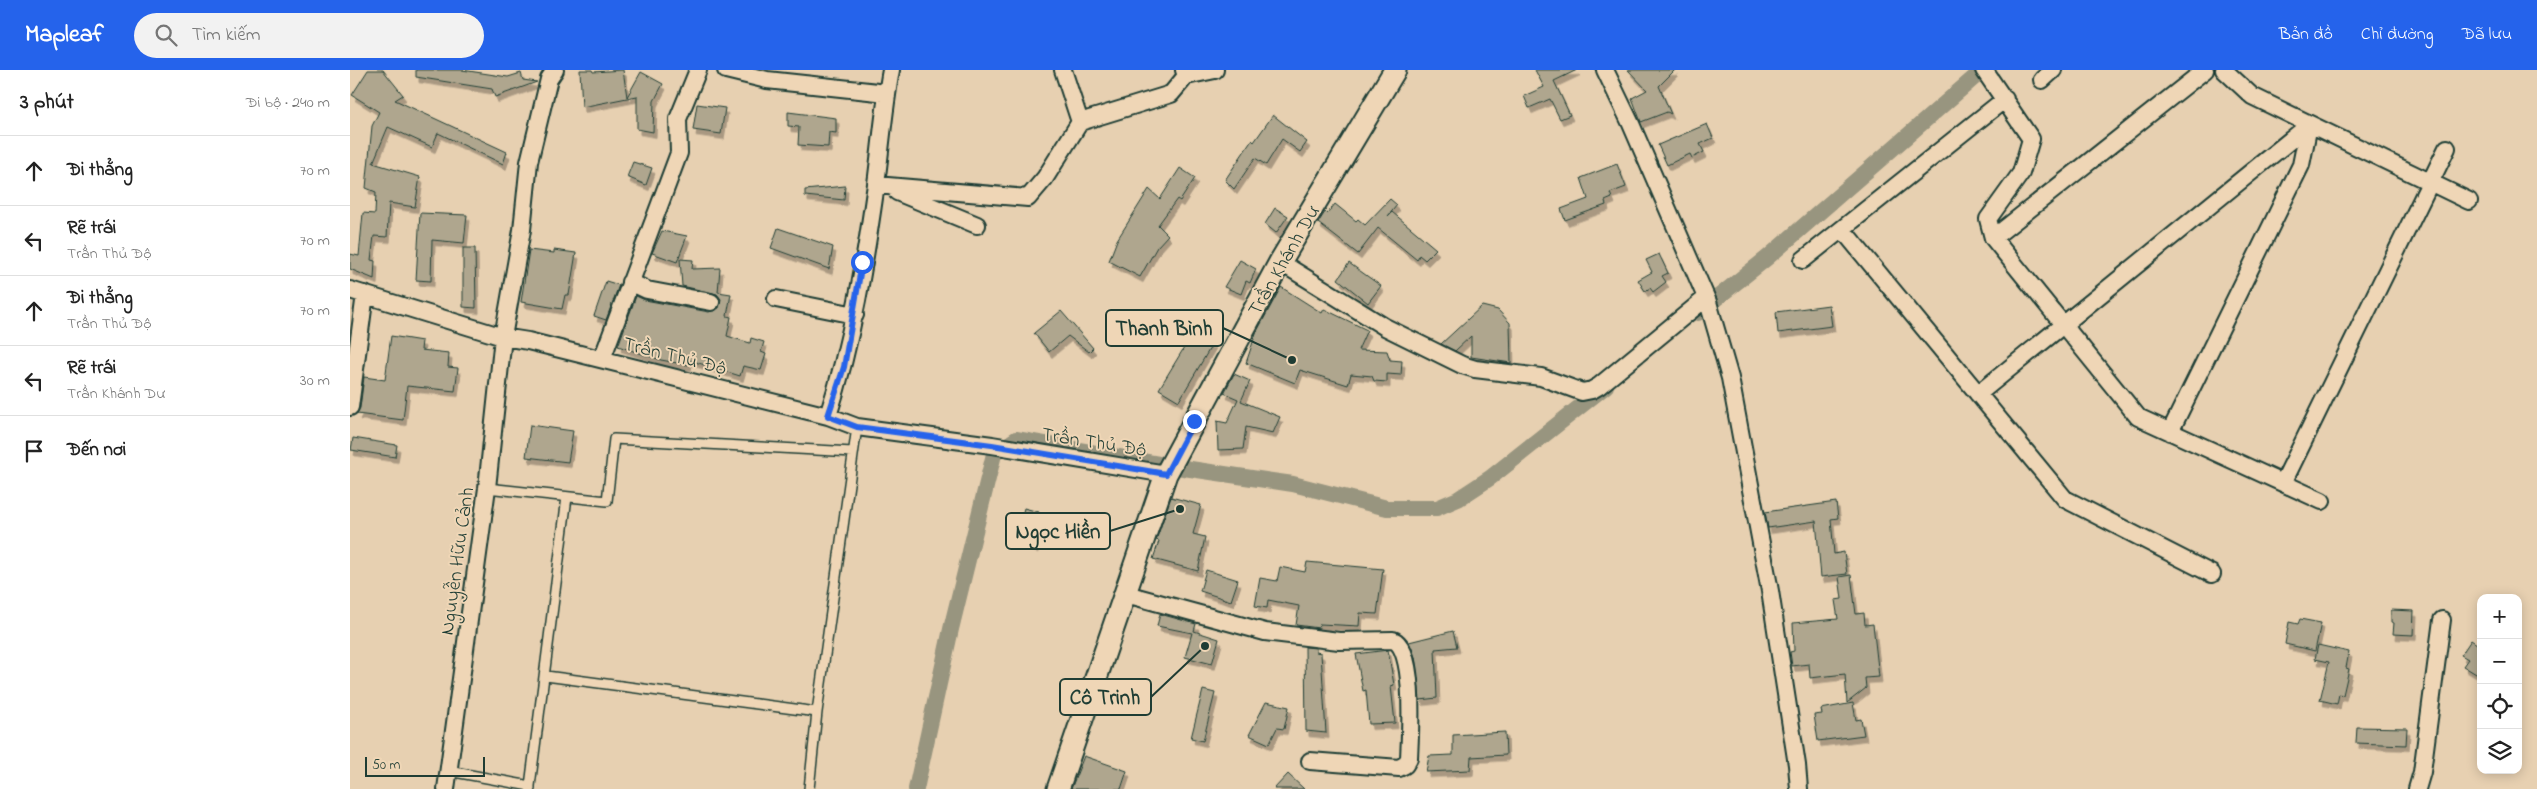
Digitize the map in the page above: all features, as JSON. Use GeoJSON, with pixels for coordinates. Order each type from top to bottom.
{"type":"FeatureCollection","features":[{"type":"Feature","properties":{"kind":"street","name":"Nguyễn Hữu Cảnh"},"geometry":{"type":"LineString","coordinates":[[446,789],[487,488],[503,337],[522,230],[529,162],[549,79],[555,70]]}},
{"type":"Feature","properties":{"kind":"street"},"geometry":{"type":"LineString","coordinates":[[602,359],[679,153],[678,119],[698,70]]}},
{"type":"Feature","properties":{"kind":"street"},"geometry":{"type":"LineString","coordinates":[[726,70],[767,80],[887,93]]}},
{"type":"Feature","properties":{"kind":"street"},"geometry":{"type":"LineString","coordinates":[[828,416],[844,367],[855,315],[876,185],[891,70]]}},
{"type":"Feature","properties":{"kind":"street"},"geometry":{"type":"LineString","coordinates":[[1063,70],[1080,122]]}},
{"type":"Feature","properties":{"kind":"street"},"geometry":{"type":"LineString","coordinates":[[876,185],[1028,198],[1045,178],[1080,122],[1171,94],[1185,73],[1215,70]]}},
{"type":"Feature","properties":{"kind":"street","name":"Trần Khánh Dư"},"geometry":{"type":"LineString","coordinates":[[1058,789],[1170,466],[1280,262],[1395,70]]}},
{"type":"Feature","properties":{"kind":"street"},"geometry":{"type":"LineString","coordinates":[[1605,70],[1631,124],[1708,304],[1730,378],[1770,591],[1797,765],[1798,789]]}},
{"type":"Feature","properties":{"kind":"street"},"geometry":{"type":"LineString","coordinates":[[1984,70],[2031,139],[2021,173],[1988,219],[1993,238],[2138,417],[2322,501]]}},
{"type":"Feature","properties":{"kind":"street"},"geometry":{"type":"LineString","coordinates":[[1993,238],[2205,70]]}},
{"type":"Feature","properties":{"kind":"street"},"geometry":{"type":"LineString","coordinates":[[2224,70],[2252,96],[2469,201]]}},
{"type":"Feature","properties":{"kind":"street"},"geometry":{"type":"LineString","coordinates":[[1803,260],[2005,100]]}},
{"type":"Feature","properties":{"kind":"street"},"geometry":{"type":"LineString","coordinates":[[1978,394],[2309,125]]}},
{"type":"Feature","properties":{"kind":"street"},"geometry":{"type":"LineString","coordinates":[[2170,432],[2301,166],[2309,125]]}},
{"type":"Feature","properties":{"kind":"street"},"geometry":{"type":"LineString","coordinates":[[2283,483],[2447,148]]}},
{"type":"Feature","properties":{"kind":"street"},"geometry":{"type":"LineString","coordinates":[[876,185],[977,224]]}},
{"type":"Feature","properties":{"kind":"street"},"geometry":{"type":"LineString","coordinates":[[1842,229],[2065,499],[2212,574]]}},
{"type":"Feature","properties":{"kind":"street"},"geometry":{"type":"LineString","coordinates":[[1280,262],[1385,326],[1454,362],[1475,369],[1541,377],[1582,392],[1599,386],[1708,304]]}},
{"type":"Feature","properties":{"kind":"street"},"geometry":{"type":"LineString","coordinates":[[630,282],[648,290],[711,302]]}},
{"type":"Feature","properties":{"kind":"street","name":"Trần Thủ Độ"},"geometry":{"type":"LineString","coordinates":[[358,292],[503,337],[602,359],[828,416],[857,427],[1016,449],[1170,466]]}},
{"type":"Feature","properties":{"kind":"street"},"geometry":{"type":"LineString","coordinates":[[350,407],[358,292]]}},
{"type":"Feature","properties":{"kind":"street"},"geometry":{"type":"LineString","coordinates":[[776,299],[855,315]]}},
{"type":"Feature","properties":{"kind":"street"},"geometry":{"type":"LineString","coordinates":[[1126,594],[1265,632],[1339,641],[1393,640],[1399,642],[1404,651],[1411,706],[1409,758],[1405,765],[1399,768],[1310,761]]}},
{"type":"Feature","properties":{"kind":"street"},"geometry":{"type":"LineString","coordinates":[[2417,789],[2422,772],[2442,620]]}},
{"type":"Feature","properties":{"kind":"lane"},"geometry":{"type":"LineString","coordinates":[[809,789],[817,712],[857,427]]}},
{"type":"Feature","properties":{"kind":"lane"},"geometry":{"type":"LineString","coordinates":[[487,488],[607,501],[614,439],[853,452]]}},
{"type":"Feature","properties":{"kind":"lane"},"geometry":{"type":"LineString","coordinates":[[449,771],[530,787],[546,676],[567,497]]}},
{"type":"Feature","properties":{"kind":"lane"},"geometry":{"type":"LineString","coordinates":[[546,676],[817,712]]}},
{"type":"Feature","properties":{"kind":"building"},"geometry":{"type":"Polygon","coordinates":[[[368,70],[383,70],[403,95],[395,100],[507,152],[503,164],[438,133],[432,147],[388,127],[373,163],[420,177],[415,207],[389,203],[387,237],[374,236],[371,260],[375,261],[374,279],[350,269],[350,254],[359,256],[363,213],[375,214],[376,192],[366,188],[372,126],[379,112],[352,95],[368,70]]]}},
{"type":"Feature","properties":{"kind":"building"},"geometry":{"type":"Polygon","coordinates":[[[416,70],[462,70],[508,77],[521,73],[523,80],[537,82],[495,97],[492,89],[416,77],[416,70]]]}},
{"type":"Feature","properties":{"kind":"building"},"geometry":{"type":"Polygon","coordinates":[[[580,70],[592,70],[593,72],[623,70],[627,97],[641,72],[663,84],[654,101],[653,132],[637,129],[637,96],[582,107],[580,70]]]}},
{"type":"Feature","properties":{"kind":"building"},"geometry":{"type":"Polygon","coordinates":[[[1535,70],[1577,70],[1554,81],[1570,115],[1560,119],[1550,99],[1529,108],[1524,96],[1544,87],[1535,70]]]}},
{"type":"Feature","properties":{"kind":"building"},"geometry":{"type":"Polygon","coordinates":[[[1628,70],[1675,70],[1659,86],[1671,114],[1667,112],[1641,122],[1632,98],[1647,90],[1628,70]]]}},
{"type":"Feature","properties":{"kind":"building"},"geometry":{"type":"Polygon","coordinates":[[[697,104],[725,108],[721,134],[693,130],[697,104]]]}},
{"type":"Feature","properties":{"kind":"building"},"geometry":{"type":"Polygon","coordinates":[[[788,112],[836,118],[836,133],[829,132],[828,147],[798,145],[799,127],[788,126],[788,112]]]}},
{"type":"Feature","properties":{"kind":"building"},"geometry":{"type":"Polygon","coordinates":[[[1273,115],[1307,142],[1300,152],[1282,139],[1266,165],[1255,158],[1234,189],[1225,180],[1252,140],[1254,142],[1273,115]]]}},
{"type":"Feature","properties":{"kind":"building"},"geometry":{"type":"Polygon","coordinates":[[[1707,124],[1713,138],[1700,144],[1704,152],[1692,158],[1690,154],[1667,165],[1658,145],[1707,124]]]}},
{"type":"Feature","properties":{"kind":"building"},"geometry":{"type":"Polygon","coordinates":[[[633,162],[652,168],[646,185],[627,177],[633,162]]]}},
{"type":"Feature","properties":{"kind":"building"},"geometry":{"type":"Polygon","coordinates":[[[1617,164],[1626,187],[1610,193],[1612,198],[1605,201],[1606,205],[1565,220],[1561,209],[1588,199],[1581,178],[1617,164]]]}},
{"type":"Feature","properties":{"kind":"building"},"geometry":{"type":"Polygon","coordinates":[[[1180,168],[1195,178],[1180,201],[1177,199],[1158,225],[1168,235],[1157,247],[1140,277],[1109,261],[1117,240],[1149,189],[1160,199],[1180,168]]]}},
{"type":"Feature","properties":{"kind":"building"},"geometry":{"type":"Polygon","coordinates":[[[845,186],[844,200],[805,196],[805,190],[845,186]]]}},
{"type":"Feature","properties":{"kind":"building"},"geometry":{"type":"Polygon","coordinates":[[[1390,199],[1397,205],[1388,216],[1392,212],[1436,249],[1425,260],[1419,255],[1417,260],[1378,228],[1358,254],[1318,223],[1325,212],[1327,214],[1335,204],[1356,221],[1358,219],[1365,225],[1390,199]]]}},
{"type":"Feature","properties":{"kind":"building"},"geometry":{"type":"Polygon","coordinates":[[[1275,208],[1288,216],[1276,233],[1265,224],[1275,208]]]}},
{"type":"Feature","properties":{"kind":"building"},"geometry":{"type":"Polygon","coordinates":[[[420,213],[467,215],[464,243],[432,240],[431,281],[416,280],[420,213]]]}},
{"type":"Feature","properties":{"kind":"building"},"geometry":{"type":"Polygon","coordinates":[[[778,228],[833,247],[829,269],[771,248],[778,228]]]}},
{"type":"Feature","properties":{"kind":"building"},"geometry":{"type":"Polygon","coordinates":[[[662,231],[687,236],[677,262],[652,253],[662,231]]]}},
{"type":"Feature","properties":{"kind":"building"},"geometry":{"type":"Polygon","coordinates":[[[463,248],[475,248],[476,308],[463,307],[463,248]]]}},
{"type":"Feature","properties":{"kind":"building"},"geometry":{"type":"Polygon","coordinates":[[[529,250],[554,253],[554,250],[576,253],[569,295],[565,295],[562,309],[521,302],[529,250]]]}},
{"type":"Feature","properties":{"kind":"building"},"geometry":{"type":"Polygon","coordinates":[[[1659,254],[1668,273],[1662,276],[1666,282],[1653,292],[1650,288],[1645,291],[1638,280],[1652,272],[1646,260],[1659,254]]]}},
{"type":"Feature","properties":{"kind":"building"},"geometry":{"type":"Polygon","coordinates":[[[680,259],[693,260],[692,269],[720,268],[718,292],[731,294],[727,316],[731,317],[727,336],[750,343],[751,338],[764,342],[761,352],[766,354],[761,370],[743,366],[740,376],[689,360],[688,365],[661,360],[618,346],[636,296],[645,300],[709,312],[719,308],[721,299],[717,294],[682,286],[680,259]]]}},
{"type":"Feature","properties":{"kind":"building"},"geometry":{"type":"Polygon","coordinates":[[[1240,260],[1256,269],[1250,283],[1246,281],[1241,294],[1224,287],[1240,260]]]}},
{"type":"Feature","properties":{"kind":"building"},"geometry":{"type":"Polygon","coordinates":[[[1349,263],[1381,286],[1368,303],[1338,279],[1349,263]]]}},
{"type":"Feature","properties":{"kind":"building"},"geometry":{"type":"Polygon","coordinates":[[[606,281],[619,285],[606,320],[594,316],[606,281]]]}},
{"type":"Feature","properties":{"kind":"building"},"geometry":{"type":"Polygon","coordinates":[[[1281,287],[1322,313],[1324,309],[1367,330],[1358,350],[1387,351],[1390,360],[1402,361],[1401,375],[1387,374],[1387,382],[1374,381],[1372,376],[1351,374],[1348,385],[1300,370],[1295,383],[1246,363],[1256,333],[1281,287]]]}},
{"type":"Feature","properties":{"kind":"building"},"geometry":{"type":"Polygon","coordinates":[[[1829,305],[1832,326],[1778,333],[1776,312],[1829,305]]]}},
{"type":"Feature","properties":{"kind":"building"},"geometry":{"type":"Polygon","coordinates":[[[1482,306],[1498,310],[1510,323],[1511,363],[1471,357],[1471,336],[1455,351],[1441,344],[1482,306]]]}},
{"type":"Feature","properties":{"kind":"building"},"geometry":{"type":"Polygon","coordinates":[[[1061,311],[1093,348],[1089,352],[1068,336],[1049,352],[1034,333],[1061,311]]]}},
{"type":"Feature","properties":{"kind":"building"},"geometry":{"type":"Polygon","coordinates":[[[391,336],[422,341],[421,350],[449,353],[448,367],[458,368],[455,391],[407,386],[403,420],[357,414],[360,408],[364,377],[385,380],[391,336]]]}},
{"type":"Feature","properties":{"kind":"building"},"geometry":{"type":"Polygon","coordinates":[[[1190,338],[1213,343],[1179,401],[1159,389],[1190,338]]]}},
{"type":"Feature","properties":{"kind":"building"},"geometry":{"type":"Polygon","coordinates":[[[1234,374],[1250,381],[1241,401],[1280,417],[1273,433],[1246,427],[1243,449],[1218,450],[1217,421],[1227,423],[1238,399],[1224,393],[1234,374]]]}},
{"type":"Feature","properties":{"kind":"building"},"geometry":{"type":"Polygon","coordinates":[[[530,425],[573,431],[568,462],[526,457],[530,425]]]}},
{"type":"Feature","properties":{"kind":"building"},"geometry":{"type":"Polygon","coordinates":[[[353,438],[397,445],[395,457],[351,450],[353,438]]]}},
{"type":"Feature","properties":{"kind":"building"},"geometry":{"type":"Polygon","coordinates":[[[1171,497],[1201,505],[1193,534],[1205,537],[1198,571],[1153,559],[1159,541],[1156,540],[1171,497]]]}},
{"type":"Feature","properties":{"kind":"building"},"geometry":{"type":"Polygon","coordinates":[[[1836,502],[1838,518],[1831,519],[1834,554],[1844,552],[1847,574],[1821,577],[1816,521],[1768,528],[1765,512],[1836,502]]]}},
{"type":"Feature","properties":{"kind":"building"},"geometry":{"type":"Polygon","coordinates":[[[1024,508],[1039,512],[1037,518],[1042,519],[1035,547],[1015,542],[1024,508]]]}},
{"type":"Feature","properties":{"kind":"building"},"geometry":{"type":"Polygon","coordinates":[[[1307,562],[1383,569],[1377,614],[1360,613],[1359,626],[1320,624],[1319,628],[1296,625],[1299,606],[1268,600],[1267,608],[1255,606],[1260,578],[1277,581],[1280,567],[1305,572],[1307,562]]]}},
{"type":"Feature","properties":{"kind":"building"},"geometry":{"type":"Polygon","coordinates":[[[1206,570],[1238,580],[1231,601],[1200,591],[1206,570]]]}},
{"type":"Feature","properties":{"kind":"building"},"geometry":{"type":"Polygon","coordinates":[[[1851,575],[1856,614],[1864,613],[1865,625],[1873,624],[1879,677],[1865,678],[1866,688],[1847,703],[1845,674],[1810,678],[1809,664],[1792,666],[1790,652],[1794,651],[1793,623],[1838,619],[1835,600],[1842,599],[1839,577],[1851,575]]]}},
{"type":"Feature","properties":{"kind":"building"},"geometry":{"type":"Polygon","coordinates":[[[2391,610],[2414,611],[2413,635],[2393,634],[2394,623],[2391,622],[2391,610]]]}},
{"type":"Feature","properties":{"kind":"building"},"geometry":{"type":"Polygon","coordinates":[[[1160,614],[1196,624],[1194,631],[1219,639],[1212,664],[1185,657],[1192,633],[1157,626],[1160,614]]]}},
{"type":"Feature","properties":{"kind":"building"},"geometry":{"type":"Polygon","coordinates":[[[2300,619],[2321,623],[2315,651],[2285,644],[2289,622],[2298,624],[2300,619]]]}},
{"type":"Feature","properties":{"kind":"building"},"geometry":{"type":"Polygon","coordinates":[[[1453,631],[1457,647],[1435,649],[1437,698],[1420,700],[1415,657],[1409,642],[1453,631]]]}},
{"type":"Feature","properties":{"kind":"building"},"geometry":{"type":"Polygon","coordinates":[[[2471,640],[2477,644],[2477,675],[2463,666],[2468,659],[2461,655],[2471,640]]]}},
{"type":"Feature","properties":{"kind":"building"},"geometry":{"type":"Polygon","coordinates":[[[2318,645],[2349,652],[2346,668],[2349,669],[2343,695],[2339,694],[2337,704],[2320,700],[2329,662],[2315,659],[2318,645]]]}},
{"type":"Feature","properties":{"kind":"building"},"geometry":{"type":"Polygon","coordinates":[[[1305,647],[1316,648],[1316,652],[1321,653],[1326,733],[1306,731],[1305,647]]]}},
{"type":"Feature","properties":{"kind":"building"},"geometry":{"type":"Polygon","coordinates":[[[1388,650],[1394,685],[1391,686],[1395,723],[1369,724],[1366,690],[1363,691],[1356,654],[1388,650]]]}},
{"type":"Feature","properties":{"kind":"building"},"geometry":{"type":"Polygon","coordinates":[[[1203,690],[1215,693],[1203,741],[1191,738],[1203,690]]]}},
{"type":"Feature","properties":{"kind":"building"},"geometry":{"type":"Polygon","coordinates":[[[1266,702],[1289,707],[1284,729],[1277,728],[1269,744],[1249,735],[1266,702]]]}},
{"type":"Feature","properties":{"kind":"building"},"geometry":{"type":"Polygon","coordinates":[[[1853,703],[1856,720],[1861,719],[1864,735],[1818,741],[1814,715],[1822,714],[1821,709],[1853,703]]]}},
{"type":"Feature","properties":{"kind":"building"},"geometry":{"type":"Polygon","coordinates":[[[2357,727],[2407,728],[2406,745],[2356,743],[2357,727]]]}},
{"type":"Feature","properties":{"kind":"building"},"geometry":{"type":"Polygon","coordinates":[[[1505,732],[1506,755],[1471,757],[1470,770],[1426,772],[1429,756],[1453,755],[1453,735],[1505,732]]]}},
{"type":"Feature","properties":{"kind":"building"},"geometry":{"type":"Polygon","coordinates":[[[1084,756],[1127,771],[1121,789],[1071,789],[1084,756]]]}},
{"type":"Feature","properties":{"kind":"building"},"geometry":{"type":"Polygon","coordinates":[[[1288,774],[1304,789],[1274,789],[1288,774]]]}},
{"type":"Feature","properties":{"kind":"waterway"},"geometry":{"type":"LineString","coordinates":[[1698,313],[1767,258],[1983,70]]}},
{"type":"Feature","properties":{"kind":"waterway"},"geometry":{"type":"LineString","coordinates":[[916,789],[951,629],[994,454],[1016,439],[1170,466],[1293,484],[1387,508],[1437,508],[1458,499],[1490,478],[1606,386]]}},
{"type":"Feature","properties":{"kind":"place","name":"Thanh Bình"},"geometry":{"type":"Point","coordinates":[1292,360]}},
{"type":"Feature","properties":{"kind":"place","name":"Ngọc Hiền"},"geometry":{"type":"Point","coordinates":[1180,509]}},
{"type":"Feature","properties":{"kind":"place","name":"Cô Trinh"},"geometry":{"type":"Point","coordinates":[1205,646]}},
{"type":"Feature","properties":{"kind":"route"},"geometry":{"type":"LineString","coordinates":[[862,262],[855,315],[844,367],[828,416],[857,427],[992,445],[1166,474],[1194,421]]}}]}
